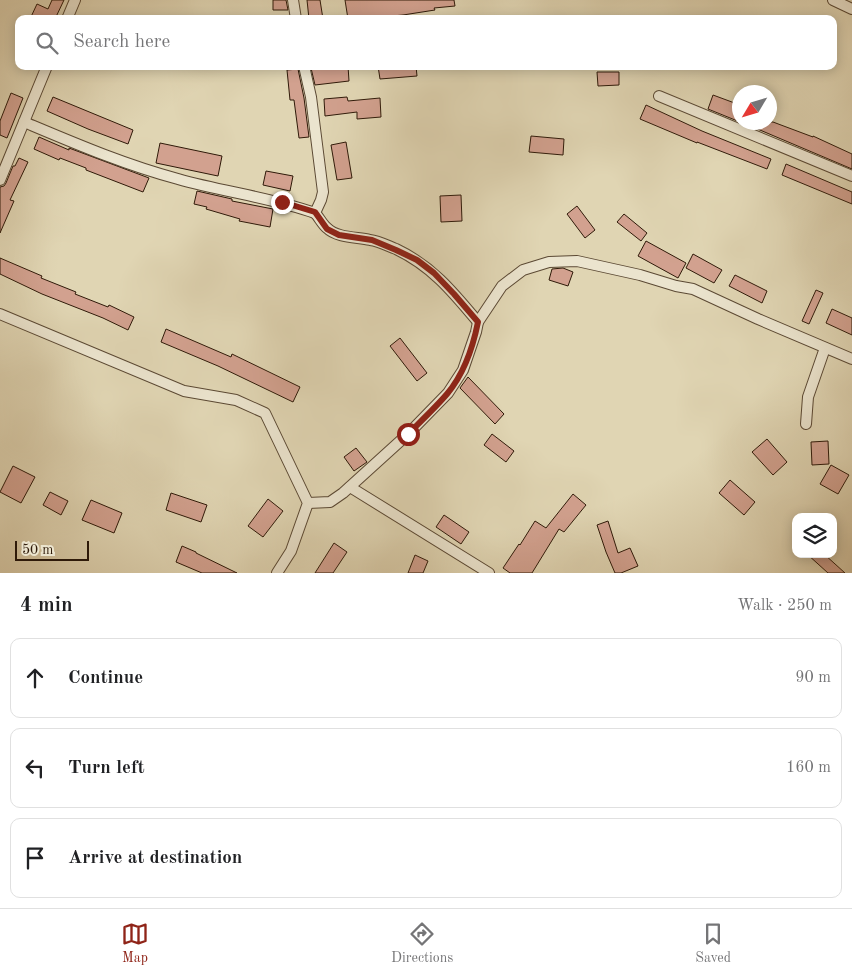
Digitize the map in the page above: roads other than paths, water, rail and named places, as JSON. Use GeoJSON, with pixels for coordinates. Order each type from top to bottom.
{"type":"FeatureCollection","features":[{"type":"Feature","properties":{"kind":"street"},"geometry":{"type":"LineString","coordinates":[[69,15],[75,0]]}},
{"type":"Feature","properties":{"kind":"street"},"geometry":{"type":"LineString","coordinates":[[293,0],[295,15]]}},
{"type":"Feature","properties":{"kind":"street"},"geometry":{"type":"LineString","coordinates":[[833,0],[852,9]]}},
{"type":"Feature","properties":{"kind":"street"},"geometry":{"type":"LineString","coordinates":[[0,180],[46,70]]}},
{"type":"Feature","properties":{"kind":"street"},"geometry":{"type":"LineString","coordinates":[[305,70],[311,97],[323,192],[322,200],[315,212]]}},
{"type":"Feature","properties":{"kind":"street"},"geometry":{"type":"LineString","coordinates":[[659,96],[852,176]]}},
{"type":"Feature","properties":{"kind":"street"},"geometry":{"type":"LineString","coordinates":[[24,122],[147,171],[282,202],[315,212],[327,229],[339,235],[372,240],[417,260],[434,273],[478,322]]}},
{"type":"Feature","properties":{"kind":"street"},"geometry":{"type":"LineString","coordinates":[[308,503],[330,502],[350,487],[408,434],[448,393],[463,370],[478,322],[502,286],[523,270],[549,262],[577,262],[640,275],[693,289],[852,359]]}},
{"type":"Feature","properties":{"kind":"street"},"geometry":{"type":"LineString","coordinates":[[0,314],[184,391],[236,400],[265,413],[308,503],[291,551],[277,573]]}},
{"type":"Feature","properties":{"kind":"street"},"geometry":{"type":"LineString","coordinates":[[806,424],[808,397],[825,348]]}},
{"type":"Feature","properties":{"kind":"street"},"geometry":{"type":"LineString","coordinates":[[350,487],[489,573]]}}]}
